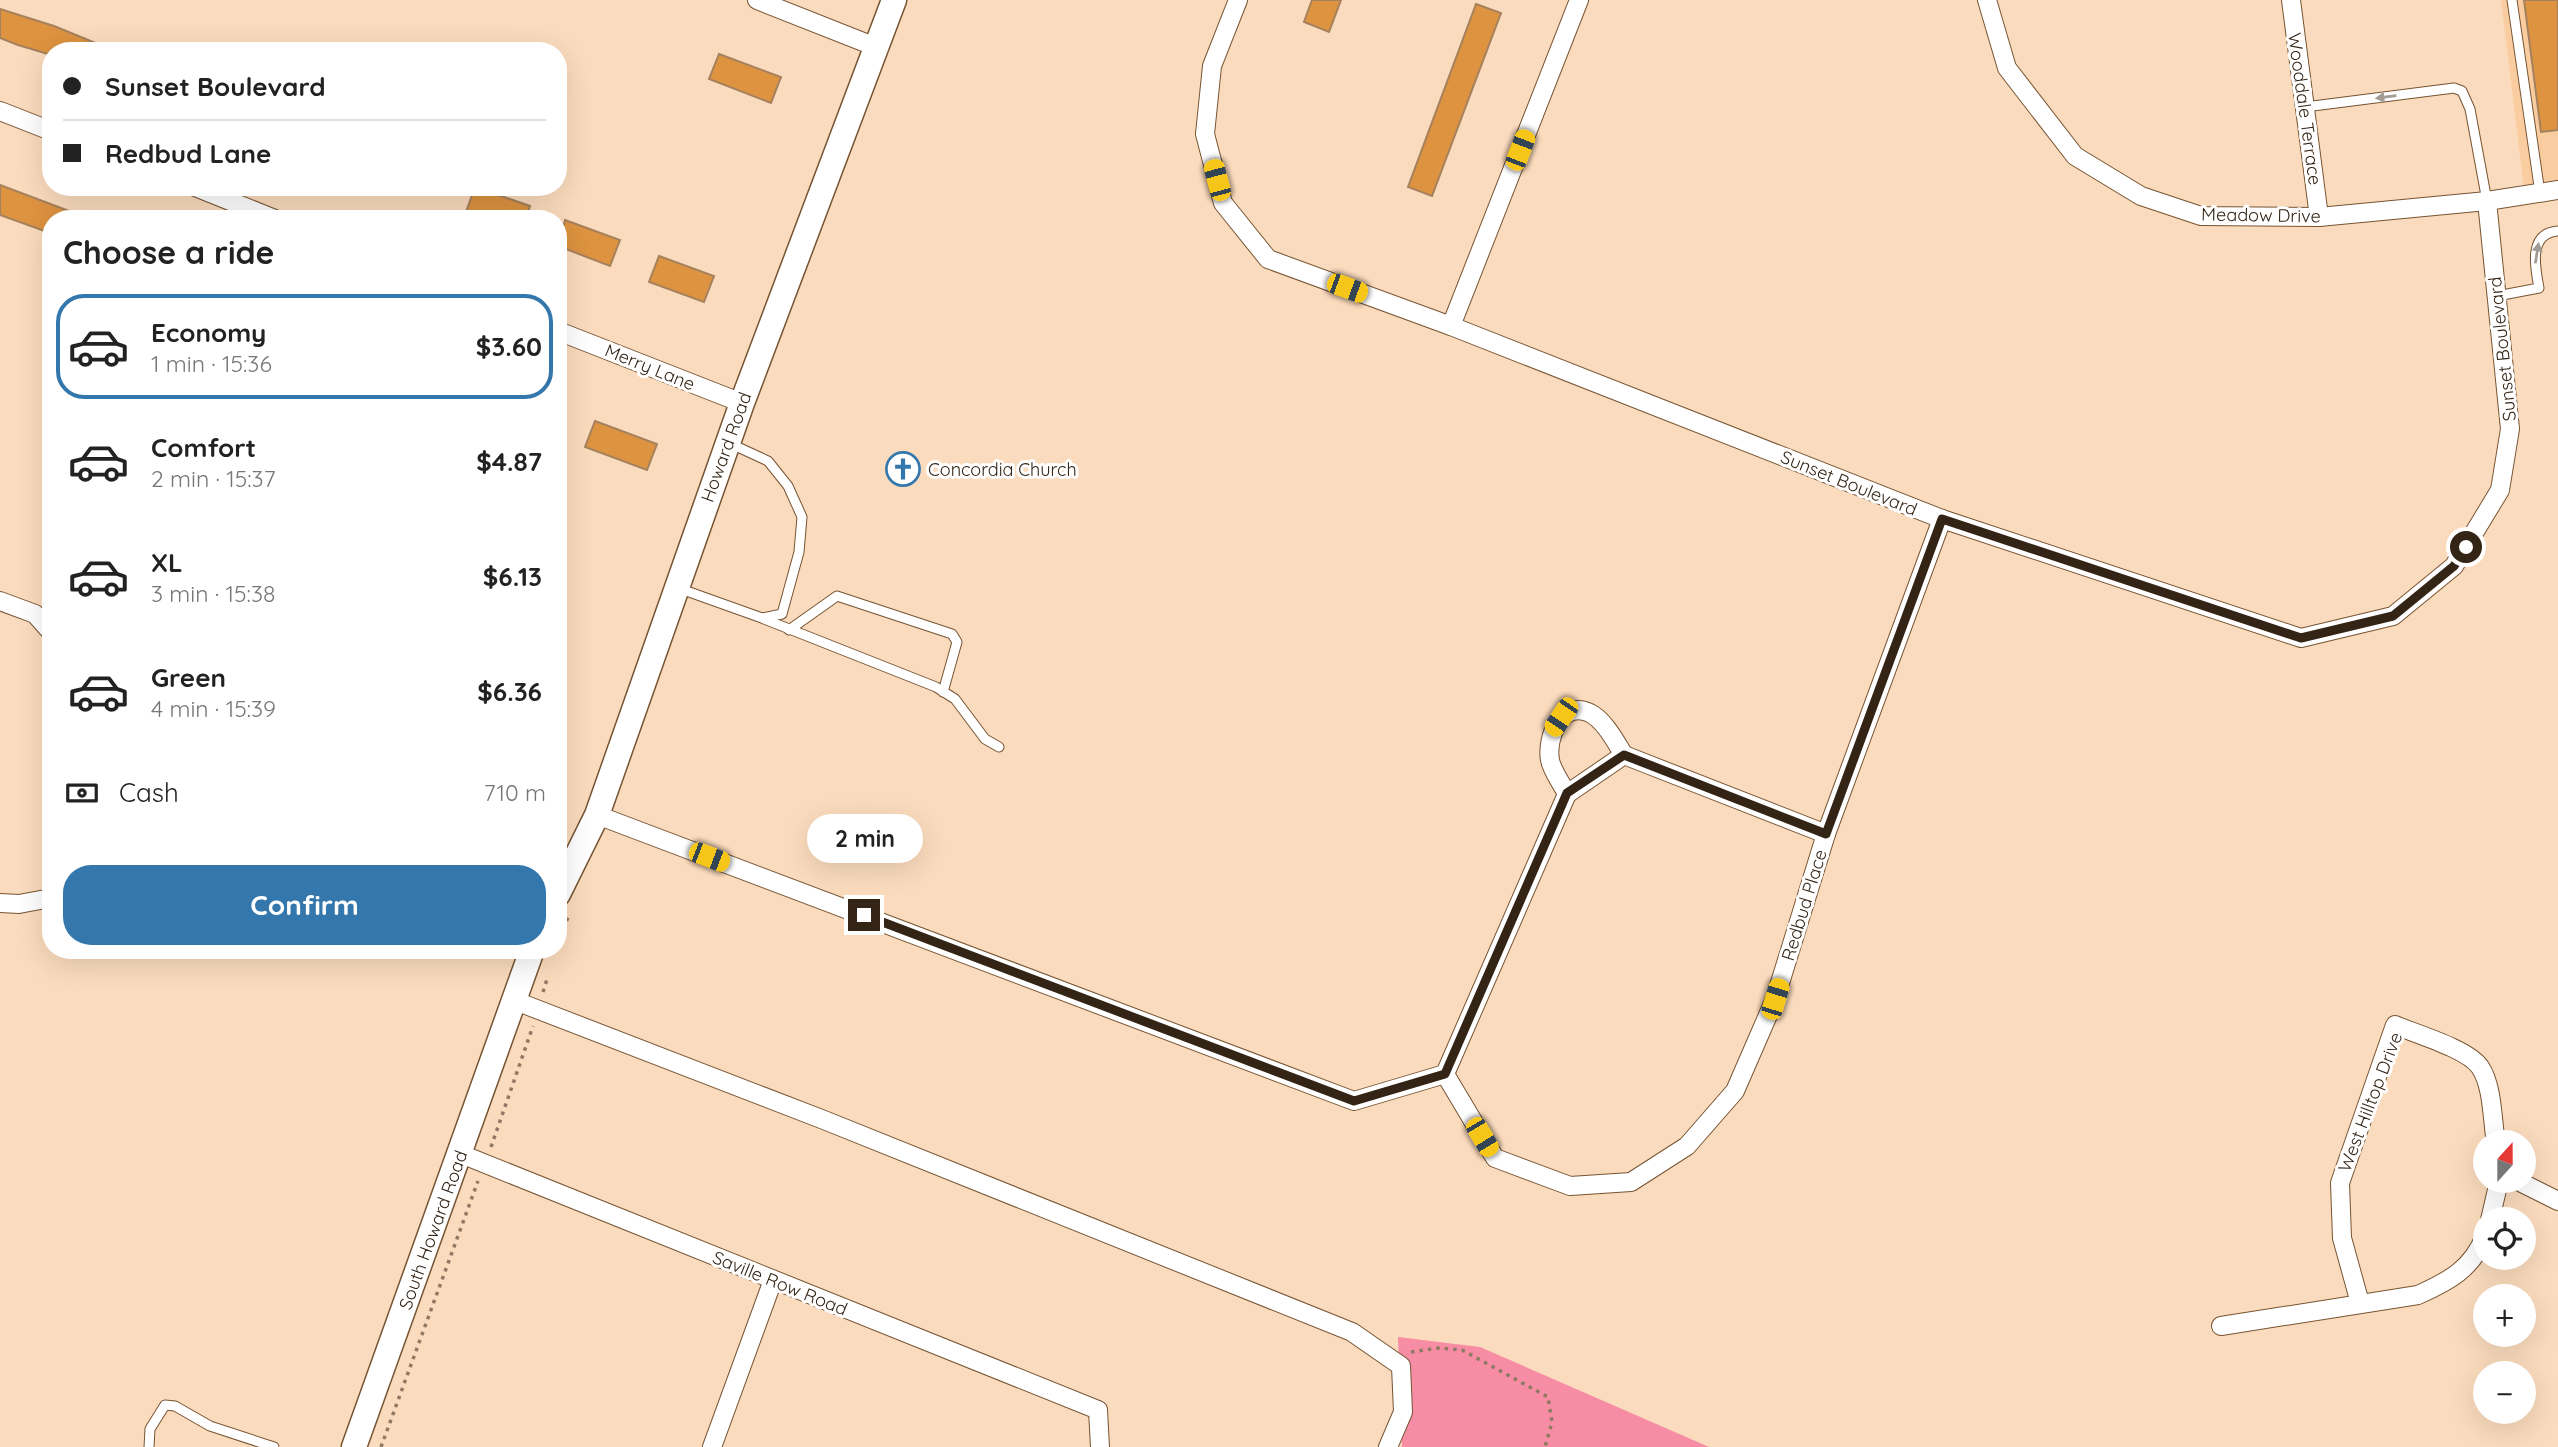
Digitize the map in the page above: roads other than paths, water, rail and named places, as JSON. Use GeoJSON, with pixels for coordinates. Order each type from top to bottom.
{"type":"FeatureCollection","features":[{"type":"Feature","properties":{"kind":"street"},"geometry":{"type":"LineString","coordinates":[[757,0],[876,47]]}},
{"type":"Feature","properties":{"kind":"street","name":"Howard Road"},"geometry":{"type":"LineString","coordinates":[[567,876],[597,815],[727,443],[894,0]]}},
{"type":"Feature","properties":{"kind":"street","name":"Sunset Boulevard"},"geometry":{"type":"LineString","coordinates":[[1238,0],[1212,66],[1205,134],[1223,203],[1268,259],[1451,326],[1942,519],[2301,638],[2393,616],[2454,566],[2500,490],[2510,429],[2487,201]]}},
{"type":"Feature","properties":{"kind":"street"},"geometry":{"type":"LineString","coordinates":[[1451,326],[1578,0]]}},
{"type":"Feature","properties":{"kind":"street","name":"Meadow Drive"},"geometry":{"type":"LineString","coordinates":[[1987,0],[2007,68],[2075,156],[2141,196],[2201,216],[2319,217],[2487,201],[2549,191]]}},
{"type":"Feature","properties":{"kind":"street","name":"Wooddale Terrace"},"geometry":{"type":"LineString","coordinates":[[2291,0],[2319,217]]}},
{"type":"Feature","properties":{"kind":"street"},"geometry":{"type":"LineString","coordinates":[[0,111],[42,127]]}},
{"type":"Feature","properties":{"kind":"street"},"geometry":{"type":"LineString","coordinates":[[218,196],[252,210]]}},
{"type":"Feature","properties":{"kind":"street","name":"Merry Lane"},"geometry":{"type":"LineString","coordinates":[[567,335],[742,403]]}},
{"type":"Feature","properties":{"kind":"street","name":"Redbud Place"},"geometry":{"type":"LineString","coordinates":[[1445,1074],[1494,1158],[1570,1186],[1631,1182],[1687,1146],[1735,1091],[1775,999],[1826,834],[1942,519]]}},
{"type":"Feature","properties":{"kind":"street"},"geometry":{"type":"LineString","coordinates":[[0,601],[35,614],[42,622]]}},
{"type":"Feature","properties":{"kind":"street"},"geometry":{"type":"LineString","coordinates":[[1567,793],[1550,760],[1552,731],[1561,717],[1577,710],[1590,713],[1605,728],[1624,755],[1826,834]]}},
{"type":"Feature","properties":{"kind":"street"},"geometry":{"type":"LineString","coordinates":[[597,815],[1354,1101],[1445,1074],[1567,793],[1624,755]]}},
{"type":"Feature","properties":{"kind":"street"},"geometry":{"type":"LineString","coordinates":[[0,903],[19,904],[42,900]]}},
{"type":"Feature","properties":{"kind":"street"},"geometry":{"type":"LineString","coordinates":[[529,959],[511,1006],[538,1009],[811,1115],[1352,1332],[1401,1366],[1403,1412],[1388,1447]]}},
{"type":"Feature","properties":{"kind":"street","name":"South Howard Road"},"geometry":{"type":"LineString","coordinates":[[354,1447],[461,1154],[511,1006]]}},
{"type":"Feature","properties":{"kind":"street","name":"West Hilltop Drive"},"geometry":{"type":"LineString","coordinates":[[2360,1303],[2342,1238],[2340,1183],[2395,1025],[2469,1056],[2479,1066],[2485,1079],[2494,1130]]}},
{"type":"Feature","properties":{"kind":"street","name":"Saville Row Road"},"geometry":{"type":"LineString","coordinates":[[461,1154],[1098,1410],[1100,1447]]}},
{"type":"Feature","properties":{"kind":"street"},"geometry":{"type":"LineString","coordinates":[[2536,1190],[2558,1201]]}},
{"type":"Feature","properties":{"kind":"street"},"geometry":{"type":"LineString","coordinates":[[2221,1326],[2418,1295],[2448,1282],[2469,1265],[2473,1258]]}},
{"type":"Feature","properties":{"kind":"street"},"geometry":{"type":"LineString","coordinates":[[712,1447],[773,1280]]}},
{"type":"Feature","properties":{"kind":"lane"},"geometry":{"type":"LineString","coordinates":[[2512,0],[2549,191]]}},
{"type":"Feature","properties":{"kind":"lane"},"geometry":{"type":"LineString","coordinates":[[2305,107],[2454,88],[2462,91],[2469,109],[2487,201]]}},
{"type":"Feature","properties":{"kind":"lane"},"geometry":{"type":"LineString","coordinates":[[2497,296],[2539,288],[2536,250],[2539,239],[2550,231],[2558,230]]}},
{"type":"Feature","properties":{"kind":"lane"},"geometry":{"type":"LineString","coordinates":[[727,443],[768,461],[788,486],[802,517],[799,552],[782,614],[762,618]]}},
{"type":"Feature","properties":{"kind":"lane"},"geometry":{"type":"LineString","coordinates":[[677,587],[762,618],[943,692],[956,699],[985,739],[999,747]]}},
{"type":"Feature","properties":{"kind":"lane"},"geometry":{"type":"LineString","coordinates":[[789,629],[837,596],[952,634],[957,642],[943,692]]}},
{"type":"Feature","properties":{"kind":"lane"},"geometry":{"type":"LineString","coordinates":[[149,1447],[150,1429],[165,1405],[175,1406],[210,1426],[274,1447]]}},
{"type":"Feature","properties":{"kind":"place","name":"Concordia Church"},"geometry":{"type":"Point","coordinates":[903,469]}}]}
